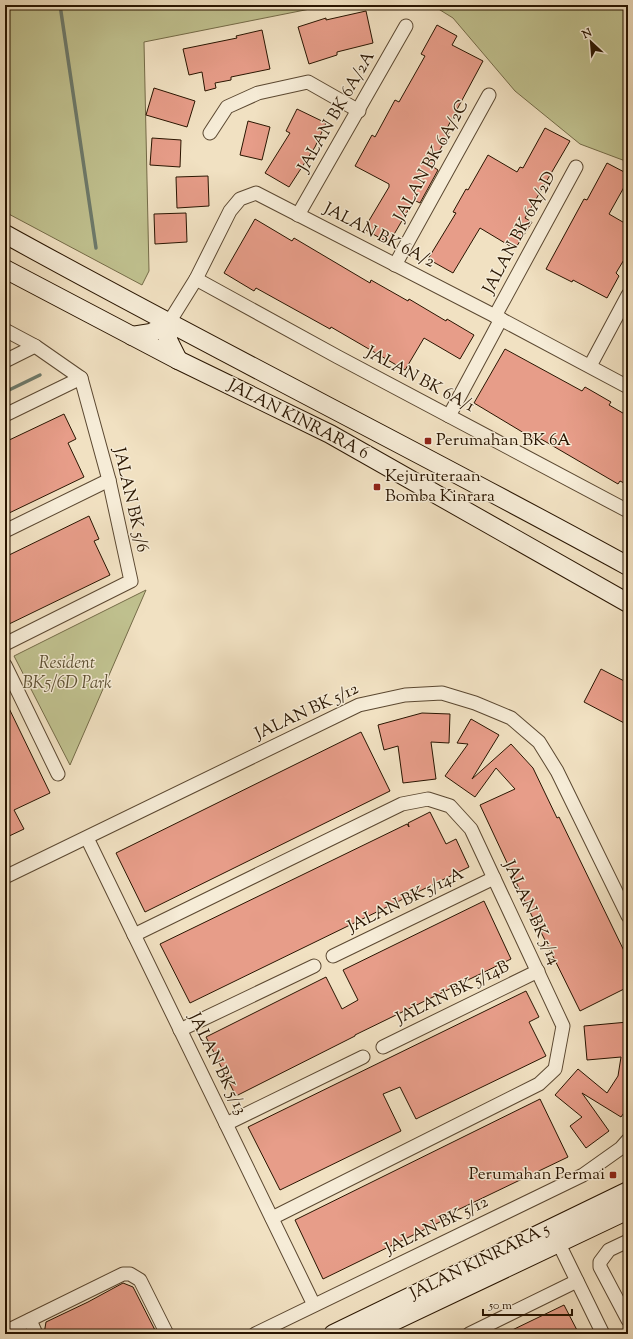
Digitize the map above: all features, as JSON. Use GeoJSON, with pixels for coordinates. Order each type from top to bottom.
{"type":"FeatureCollection","features":[{"type":"Feature","properties":{"kind":"main road","name":"JALAN KINRARA 6"},"geometry":{"type":"LineString","coordinates":[[5,234],[168,324],[550,523],[628,566]]}},
{"type":"Feature","properties":{"kind":"main road","name":"JALAN KINRARA 6"},"geometry":{"type":"LineString","coordinates":[[5,269],[178,360],[330,434],[628,603]]}},
{"type":"Feature","properties":{"kind":"main road"},"geometry":{"type":"LineString","coordinates":[[132,336],[151,333],[168,324],[168,340],[178,360]]}},
{"type":"Feature","properties":{"kind":"main road","name":"JALAN KINRARA 5"},"geometry":{"type":"LineString","coordinates":[[333,1334],[628,1191]]}},
{"type":"Feature","properties":{"kind":"main road","name":"JALAN KINRARA 5"},"geometry":{"type":"LineString","coordinates":[[368,1334],[558,1242],[628,1210]]}},
{"type":"Feature","properties":{"kind":"main road"},"geometry":{"type":"LineString","coordinates":[[522,1242],[540,1239],[558,1242],[560,1234],[575,1216]]}},
{"type":"Feature","properties":{"kind":"street","name":"JALAN BK 6A/2A"},"geometry":{"type":"LineString","coordinates":[[298,215],[359,111],[406,26]]}},
{"type":"Feature","properties":{"kind":"street"},"geometry":{"type":"LineString","coordinates":[[210,133],[227,107],[258,93],[308,82],[359,111]]}},
{"type":"Feature","properties":{"kind":"street","name":"JALAN BK 6A/2C"},"geometry":{"type":"LineString","coordinates":[[395,265],[489,95]]}},
{"type":"Feature","properties":{"kind":"street","name":"JALAN BK 6A/2D"},"geometry":{"type":"LineString","coordinates":[[449,416],[498,317],[576,167]]}},
{"type":"Feature","properties":{"kind":"street","name":"JALAN BK 6A/2"},"geometry":{"type":"LineString","coordinates":[[168,324],[196,278],[230,211],[240,199],[256,193],[498,317],[628,387]]}},
{"type":"Feature","properties":{"kind":"street","name":"JALAN BK 6A/1"},"geometry":{"type":"LineString","coordinates":[[196,278],[449,416],[628,511]]}},
{"type":"Feature","properties":{"kind":"street"},"geometry":{"type":"LineString","coordinates":[[590,366],[628,295]]}},
{"type":"Feature","properties":{"kind":"street"},"geometry":{"type":"LineString","coordinates":[[5,330],[35,346],[81,378],[5,415]]}},
{"type":"Feature","properties":{"kind":"street"},"geometry":{"type":"LineString","coordinates":[[5,361],[35,346]]}},
{"type":"Feature","properties":{"kind":"street","name":"JALAN BK 5/6"},"geometry":{"type":"LineString","coordinates":[[5,644],[131,581],[109,480],[81,378]]}},
{"type":"Feature","properties":{"kind":"street"},"geometry":{"type":"LineString","coordinates":[[5,531],[109,480]]}},
{"type":"Feature","properties":{"kind":"street"},"geometry":{"type":"LineString","coordinates":[[5,665],[58,774]]}},
{"type":"Feature","properties":{"kind":"street","name":"JALAN BK 5/12"},"geometry":{"type":"LineString","coordinates":[[5,877],[359,705],[405,695],[442,694],[475,703],[511,718],[539,742],[557,770],[628,916]]}},
{"type":"Feature","properties":{"kind":"street","name":"JALAN BK 5/14"},"geometry":{"type":"LineString","coordinates":[[134,935],[402,804],[428,799],[450,806],[471,829],[563,1026],[554,1068],[539,1084],[272,1218]]}},
{"type":"Feature","properties":{"kind":"street","name":"JALAN BK 5/13"},"geometry":{"type":"LineString","coordinates":[[87,838],[314,1305]]}},
{"type":"Feature","properties":{"kind":"street","name":"JALAN BK 5/14A"},"geometry":{"type":"LineString","coordinates":[[333,956],[494,878]]}},
{"type":"Feature","properties":{"kind":"street"},"geometry":{"type":"LineString","coordinates":[[180,1030],[314,966]]}},
{"type":"Feature","properties":{"kind":"street","name":"JALAN BK 5/14B"},"geometry":{"type":"LineString","coordinates":[[383,1047],[538,971]]}},
{"type":"Feature","properties":{"kind":"street"},"geometry":{"type":"LineString","coordinates":[[226,1124],[363,1057]]}},
{"type":"Feature","properties":{"kind":"street","name":"JALAN BK 5/12"},"geometry":{"type":"LineString","coordinates":[[255,1334],[583,1175],[621,1148],[628,1140]]}},
{"type":"Feature","properties":{"kind":"street"},"geometry":{"type":"LineString","coordinates":[[628,1241],[609,1250],[600,1262],[600,1267],[628,1320]]}},
{"type":"Feature","properties":{"kind":"street"},"geometry":{"type":"LineString","coordinates":[[558,1242],[603,1334]]}},
{"type":"Feature","properties":{"kind":"street"},"geometry":{"type":"LineString","coordinates":[[5,1332],[123,1274],[130,1274],[140,1280],[167,1334]]}},
{"type":"Feature","properties":{"kind":"street"},"geometry":{"type":"LineString","coordinates":[[469,1334],[577,1281]]}},
{"type":"Feature","properties":{"kind":"street"},"geometry":{"type":"LineString","coordinates":[[30,1320],[36,1334]]}},
{"type":"Feature","properties":{"kind":"green space"},"geometry":{"type":"Polygon","coordinates":[[[5,5],[330,5],[144,42],[149,271],[142,285],[5,212],[5,5]]]}},
{"type":"Feature","properties":{"kind":"green space"},"geometry":{"type":"Polygon","coordinates":[[[432,5],[628,5],[628,162],[580,144],[515,91],[453,18],[432,5]]]}},
{"type":"Feature","properties":{"kind":"green space","name":"Resident BK5/6D Park"},"geometry":{"type":"Polygon","coordinates":[[[146,590],[70,765],[14,656],[146,590]]]}},
{"type":"Feature","properties":{"kind":"building"},"geometry":{"type":"Polygon","coordinates":[[[366,11],[373,43],[337,52],[337,55],[309,64],[298,27],[326,18],[326,20],[366,11]]]}},
{"type":"Feature","properties":{"kind":"building"},"geometry":{"type":"Polygon","coordinates":[[[437,25],[457,36],[452,45],[483,61],[446,130],[449,132],[432,166],[438,170],[420,203],[414,200],[389,243],[364,229],[389,187],[389,184],[355,166],[372,135],[375,137],[395,100],[399,102],[425,56],[421,54],[437,25]]]}},
{"type":"Feature","properties":{"kind":"building"},"geometry":{"type":"Polygon","coordinates":[[[262,30],[270,69],[231,77],[231,80],[215,83],[216,88],[205,91],[202,72],[189,75],[183,49],[237,38],[236,36],[262,30]]]}},
{"type":"Feature","properties":{"kind":"building"},"geometry":{"type":"Polygon","coordinates":[[[154,88],[195,101],[187,127],[146,115],[154,88]]]}},
{"type":"Feature","properties":{"kind":"building"},"geometry":{"type":"Polygon","coordinates":[[[297,109],[326,123],[315,147],[289,187],[265,173],[290,133],[286,131],[297,109]]]}},
{"type":"Feature","properties":{"kind":"building"},"geometry":{"type":"Polygon","coordinates":[[[248,121],[270,127],[262,160],[240,155],[248,121]]]}},
{"type":"Feature","properties":{"kind":"building"},"geometry":{"type":"Polygon","coordinates":[[[545,128],[570,141],[525,218],[532,222],[515,249],[480,228],[453,273],[428,259],[456,213],[453,212],[466,189],[468,190],[488,155],[517,172],[520,167],[523,168],[545,128]]]}},
{"type":"Feature","properties":{"kind":"building"},"geometry":{"type":"Polygon","coordinates":[[[152,138],[181,140],[180,167],[150,165],[152,138]]]}},
{"type":"Feature","properties":{"kind":"building"},"geometry":{"type":"Polygon","coordinates":[[[607,163],[628,174],[628,180],[609,214],[628,225],[628,253],[616,273],[619,276],[607,298],[573,280],[572,282],[546,269],[584,199],[587,200],[607,163]]]}},
{"type":"Feature","properties":{"kind":"building"},"geometry":{"type":"Polygon","coordinates":[[[208,176],[209,206],[177,208],[176,177],[208,176]]]}},
{"type":"Feature","properties":{"kind":"building"},"geometry":{"type":"Polygon","coordinates":[[[186,213],[187,242],[155,244],[154,214],[186,213]]]}},
{"type":"Feature","properties":{"kind":"building"},"geometry":{"type":"Polygon","coordinates":[[[255,219],[292,241],[294,238],[370,283],[371,280],[408,301],[409,299],[446,321],[447,319],[474,335],[460,359],[424,338],[405,370],[331,327],[330,329],[256,288],[254,291],[224,273],[255,219]]]}},
{"type":"Feature","properties":{"kind":"building"},"geometry":{"type":"Polygon","coordinates":[[[505,349],[582,391],[585,387],[611,402],[609,405],[628,416],[628,485],[620,481],[618,484],[541,439],[539,442],[474,403],[505,349]]]}},
{"type":"Feature","properties":{"kind":"building"},"geometry":{"type":"Polygon","coordinates":[[[64,414],[76,439],[68,443],[84,477],[5,515],[5,442],[64,414]]]}},
{"type":"Feature","properties":{"kind":"building"},"geometry":{"type":"Polygon","coordinates":[[[89,516],[99,539],[94,541],[110,575],[5,626],[5,557],[89,516]]]}},
{"type":"Feature","properties":{"kind":"building"},"geometry":{"type":"Polygon","coordinates":[[[601,669],[628,683],[628,725],[584,702],[601,669]]]}},
{"type":"Feature","properties":{"kind":"building"},"geometry":{"type":"Polygon","coordinates":[[[5,700],[50,793],[14,810],[24,829],[5,838],[5,700]]]}},
{"type":"Feature","properties":{"kind":"building"},"geometry":{"type":"Polygon","coordinates":[[[422,713],[450,714],[449,743],[431,742],[436,779],[403,783],[398,746],[384,750],[378,725],[422,713]]]}},
{"type":"Feature","properties":{"kind":"building"},"geometry":{"type":"Polygon","coordinates":[[[471,719],[499,735],[472,779],[511,744],[533,768],[557,818],[559,817],[628,959],[628,987],[580,1011],[539,928],[538,929],[480,805],[515,789],[496,768],[475,797],[445,776],[468,744],[457,743],[471,719]]]}},
{"type":"Feature","properties":{"kind":"building"},"geometry":{"type":"Polygon","coordinates":[[[361,732],[390,791],[145,912],[116,853],[361,732]]]}},
{"type":"Feature","properties":{"kind":"building"},"geometry":{"type":"Polygon","coordinates":[[[430,812],[446,844],[456,839],[469,867],[190,1003],[160,944],[407,824],[409,827],[408,823],[430,812]]]}},
{"type":"Feature","properties":{"kind":"building"},"geometry":{"type":"Polygon","coordinates":[[[484,901],[511,959],[355,1035],[236,1096],[206,1037],[326,977],[342,1009],[358,1000],[343,970],[484,901]]]}},
{"type":"Feature","properties":{"kind":"building"},"geometry":{"type":"Polygon","coordinates":[[[526,991],[539,1017],[529,1022],[546,1056],[416,1119],[400,1087],[383,1094],[401,1131],[280,1190],[248,1127],[526,991]]]}},
{"type":"Feature","properties":{"kind":"building"},"geometry":{"type":"Polygon","coordinates":[[[628,1022],[628,1107],[621,1117],[582,1093],[609,1131],[586,1148],[570,1126],[582,1117],[555,1095],[578,1069],[607,1093],[618,1076],[621,1057],[587,1060],[584,1026],[628,1022]]]}},
{"type":"Feature","properties":{"kind":"building"},"geometry":{"type":"Polygon","coordinates":[[[540,1099],[568,1157],[443,1217],[444,1220],[323,1279],[295,1220],[540,1099]]]}},
{"type":"Feature","properties":{"kind":"building"},"geometry":{"type":"Polygon","coordinates":[[[123,1283],[133,1287],[157,1334],[44,1334],[46,1322],[123,1283]]]}},
{"type":"Feature","properties":{"kind":"building"},"geometry":{"type":"Polygon","coordinates":[[[564,1305],[579,1334],[504,1334],[564,1305]]]}},
{"type":"Feature","properties":{"kind":"waterway"},"geometry":{"type":"LineString","coordinates":[[60,5],[96,248]]}},
{"type":"Feature","properties":{"kind":"waterway"},"geometry":{"type":"LineString","coordinates":[[5,392],[40,375]]}},
{"type":"Feature","properties":{"kind":"place","name":"Perumahan BK 6A"},"geometry":{"type":"Point","coordinates":[428,441]}},
{"type":"Feature","properties":{"kind":"place","name":"Kejuruteraan Bomba Kinrara"},"geometry":{"type":"Point","coordinates":[377,487]}},
{"type":"Feature","properties":{"kind":"place","name":"Perumahan Permai"},"geometry":{"type":"Point","coordinates":[613,1175]}}]}
